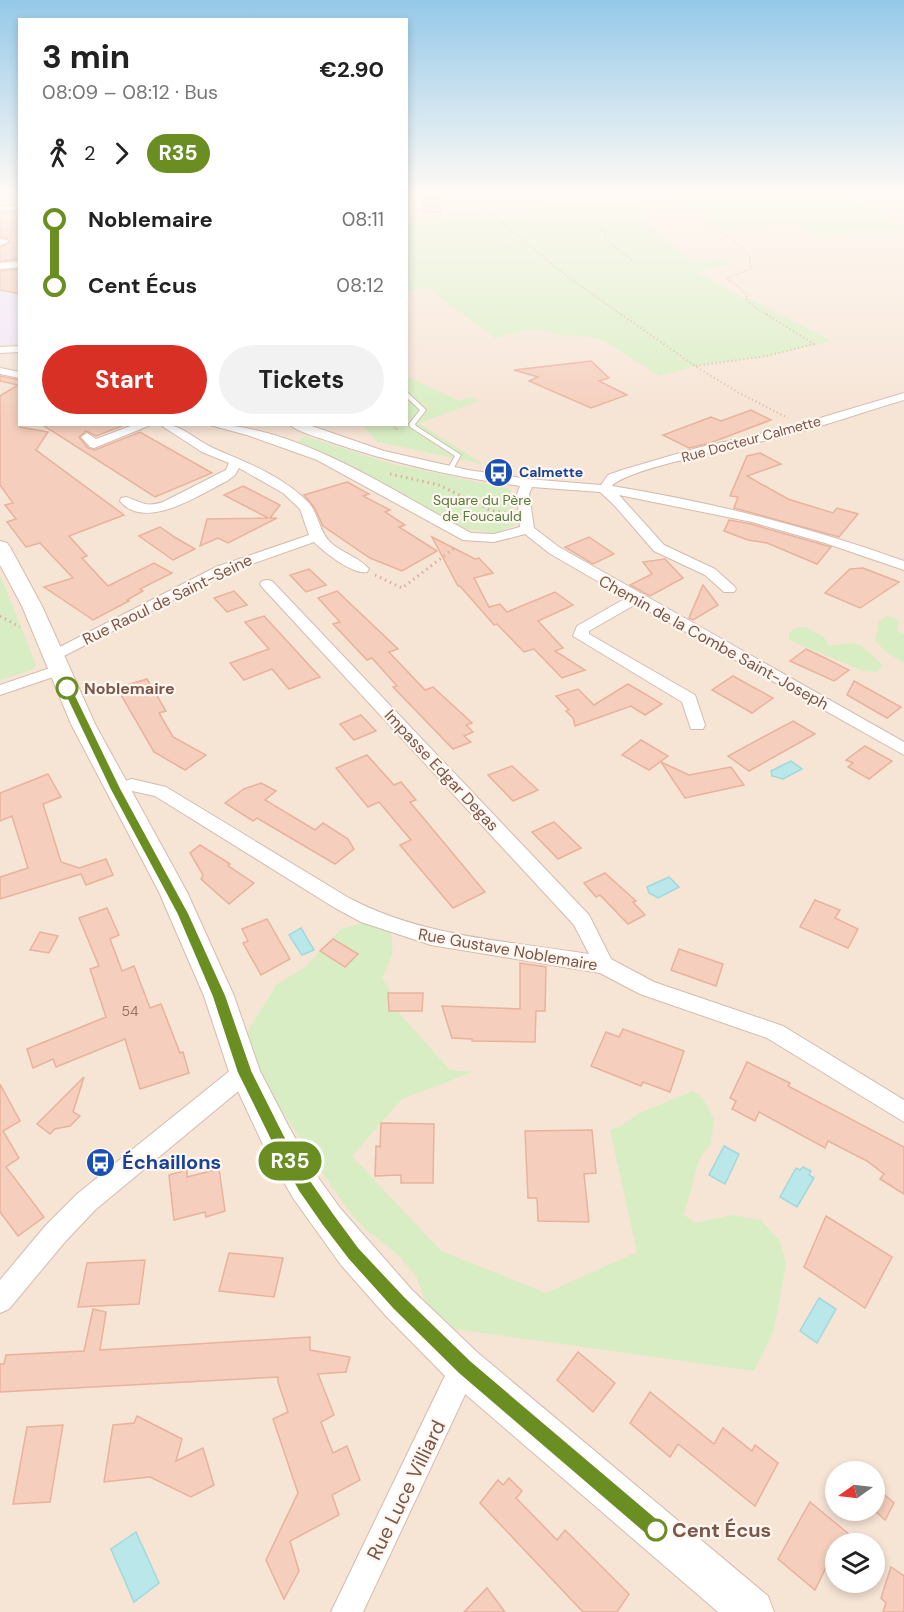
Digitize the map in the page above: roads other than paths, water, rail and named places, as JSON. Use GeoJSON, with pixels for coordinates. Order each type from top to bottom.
{"type":"FeatureCollection","features":[{"type":"Feature","properties":{"kind":"main road"},"geometry":{"type":"LineString","coordinates":[[0,547],[32,606],[56,663],[116,789],[173,892],[219,996],[245,1072],[278,1140],[305,1187],[328,1220],[399,1303],[464,1367],[752,1612]]}},
{"type":"Feature","properties":{"kind":"street"},"geometry":{"type":"LineString","coordinates":[[0,350],[18,349]]}},
{"type":"Feature","properties":{"kind":"street"},"geometry":{"type":"LineString","coordinates":[[0,371],[18,375]]}},
{"type":"Feature","properties":{"kind":"street","name":"Rue Docteur Calmette"},"geometry":{"type":"LineString","coordinates":[[604,489],[612,478],[626,473],[804,426],[904,396]]}},
{"type":"Feature","properties":{"kind":"street"},"geometry":{"type":"LineString","coordinates":[[94,444],[143,426]]}},
{"type":"Feature","properties":{"kind":"street"},"geometry":{"type":"LineString","coordinates":[[168,426],[235,463],[254,470],[295,496],[306,508],[317,537],[328,548],[362,569]]}},
{"type":"Feature","properties":{"kind":"street"},"geometry":{"type":"LineString","coordinates":[[221,426],[250,432],[321,457],[468,537],[494,538],[526,522],[524,494],[527,483]]}},
{"type":"Feature","properties":{"kind":"street"},"geometry":{"type":"LineString","coordinates":[[300,426],[385,454],[450,470],[527,483],[604,489],[741,514],[772,522],[904,566]]}},
{"type":"Feature","properties":{"kind":"street"},"geometry":{"type":"LineString","coordinates":[[126,501],[145,510],[168,505],[219,481],[231,472],[235,463]]}},
{"type":"Feature","properties":{"kind":"street"},"geometry":{"type":"LineString","coordinates":[[604,489],[619,502],[659,548],[710,572],[729,589]]}},
{"type":"Feature","properties":{"kind":"street","name":"Chemin de la Combe Saint-Joseph"},"geometry":{"type":"LineString","coordinates":[[526,522],[554,550],[904,749]]}},
{"type":"Feature","properties":{"kind":"street","name":"Rue Raoul de Saint-Seine"},"geometry":{"type":"LineString","coordinates":[[0,690],[56,663],[221,570],[317,537]]}},
{"type":"Feature","properties":{"kind":"street","name":"Impasse Edgar Degas"},"geometry":{"type":"LineString","coordinates":[[267,584],[582,920],[604,965]]}},
{"type":"Feature","properties":{"kind":"street"},"geometry":{"type":"LineString","coordinates":[[638,598],[582,629],[581,636],[689,699],[697,725]]}},
{"type":"Feature","properties":{"kind":"street","name":"Rue Gustave Noblemaire"},"geometry":{"type":"LineString","coordinates":[[116,789],[132,785],[160,791],[342,903],[368,917],[400,929],[431,937],[604,965],[647,988],[775,1032],[904,1112]]}},
{"type":"Feature","properties":{"kind":"street"},"geometry":{"type":"LineString","coordinates":[[0,1300],[55,1234],[86,1202],[245,1072]]}},
{"type":"Feature","properties":{"kind":"street","name":"Rue Luce Villiard"},"geometry":{"type":"LineString","coordinates":[[347,1612],[464,1367]]}},
{"type":"Feature","properties":{"kind":"lane"},"geometry":{"type":"LineString","coordinates":[[408,395],[423,410],[412,424],[413,427],[458,454],[450,470]]}},
{"type":"Feature","properties":{"kind":"water"},"geometry":{"type":"Polygon","coordinates":[[[791,761],[802,769],[783,779],[772,776],[771,771],[791,761]]]}},
{"type":"Feature","properties":{"kind":"water"},"geometry":{"type":"Polygon","coordinates":[[[669,877],[679,887],[658,898],[649,893],[647,887],[669,877]]]}},
{"type":"Feature","properties":{"kind":"water"},"geometry":{"type":"Polygon","coordinates":[[[301,928],[314,950],[302,955],[289,935],[301,928]]]}},
{"type":"Feature","properties":{"kind":"water"},"geometry":{"type":"Polygon","coordinates":[[[724,1146],[739,1154],[725,1184],[709,1175],[724,1146]]]}},
{"type":"Feature","properties":{"kind":"water"},"geometry":{"type":"Polygon","coordinates":[[[803,1167],[811,1171],[809,1175],[814,1178],[797,1207],[780,1197],[796,1168],[800,1170],[803,1167]]]}},
{"type":"Feature","properties":{"kind":"water"},"geometry":{"type":"Polygon","coordinates":[[[819,1298],[836,1309],[817,1343],[800,1331],[819,1298]]]}},
{"type":"Feature","properties":{"kind":"water"},"geometry":{"type":"Polygon","coordinates":[[[136,1532],[159,1583],[134,1602],[111,1549],[136,1532]]]}},
{"type":"Feature","properties":{"kind":"place","name":"Calmette"},"geometry":{"type":"Point","coordinates":[498,472]}},
{"type":"Feature","properties":{"kind":"place","name":"Noblemaire"},"geometry":{"type":"Point","coordinates":[67,688]}},
{"type":"Feature","properties":{"kind":"place","name":"Échaillons"},"geometry":{"type":"Point","coordinates":[101,1162]}},
{"type":"Feature","properties":{"kind":"place","name":"Cent Écus"},"geometry":{"type":"Point","coordinates":[656,1530]}},
{"type":"Feature","properties":{"kind":"park label","name":"Square du Père de Foucauld"},"geometry":{"type":"Point","coordinates":[482,508]}}]}
